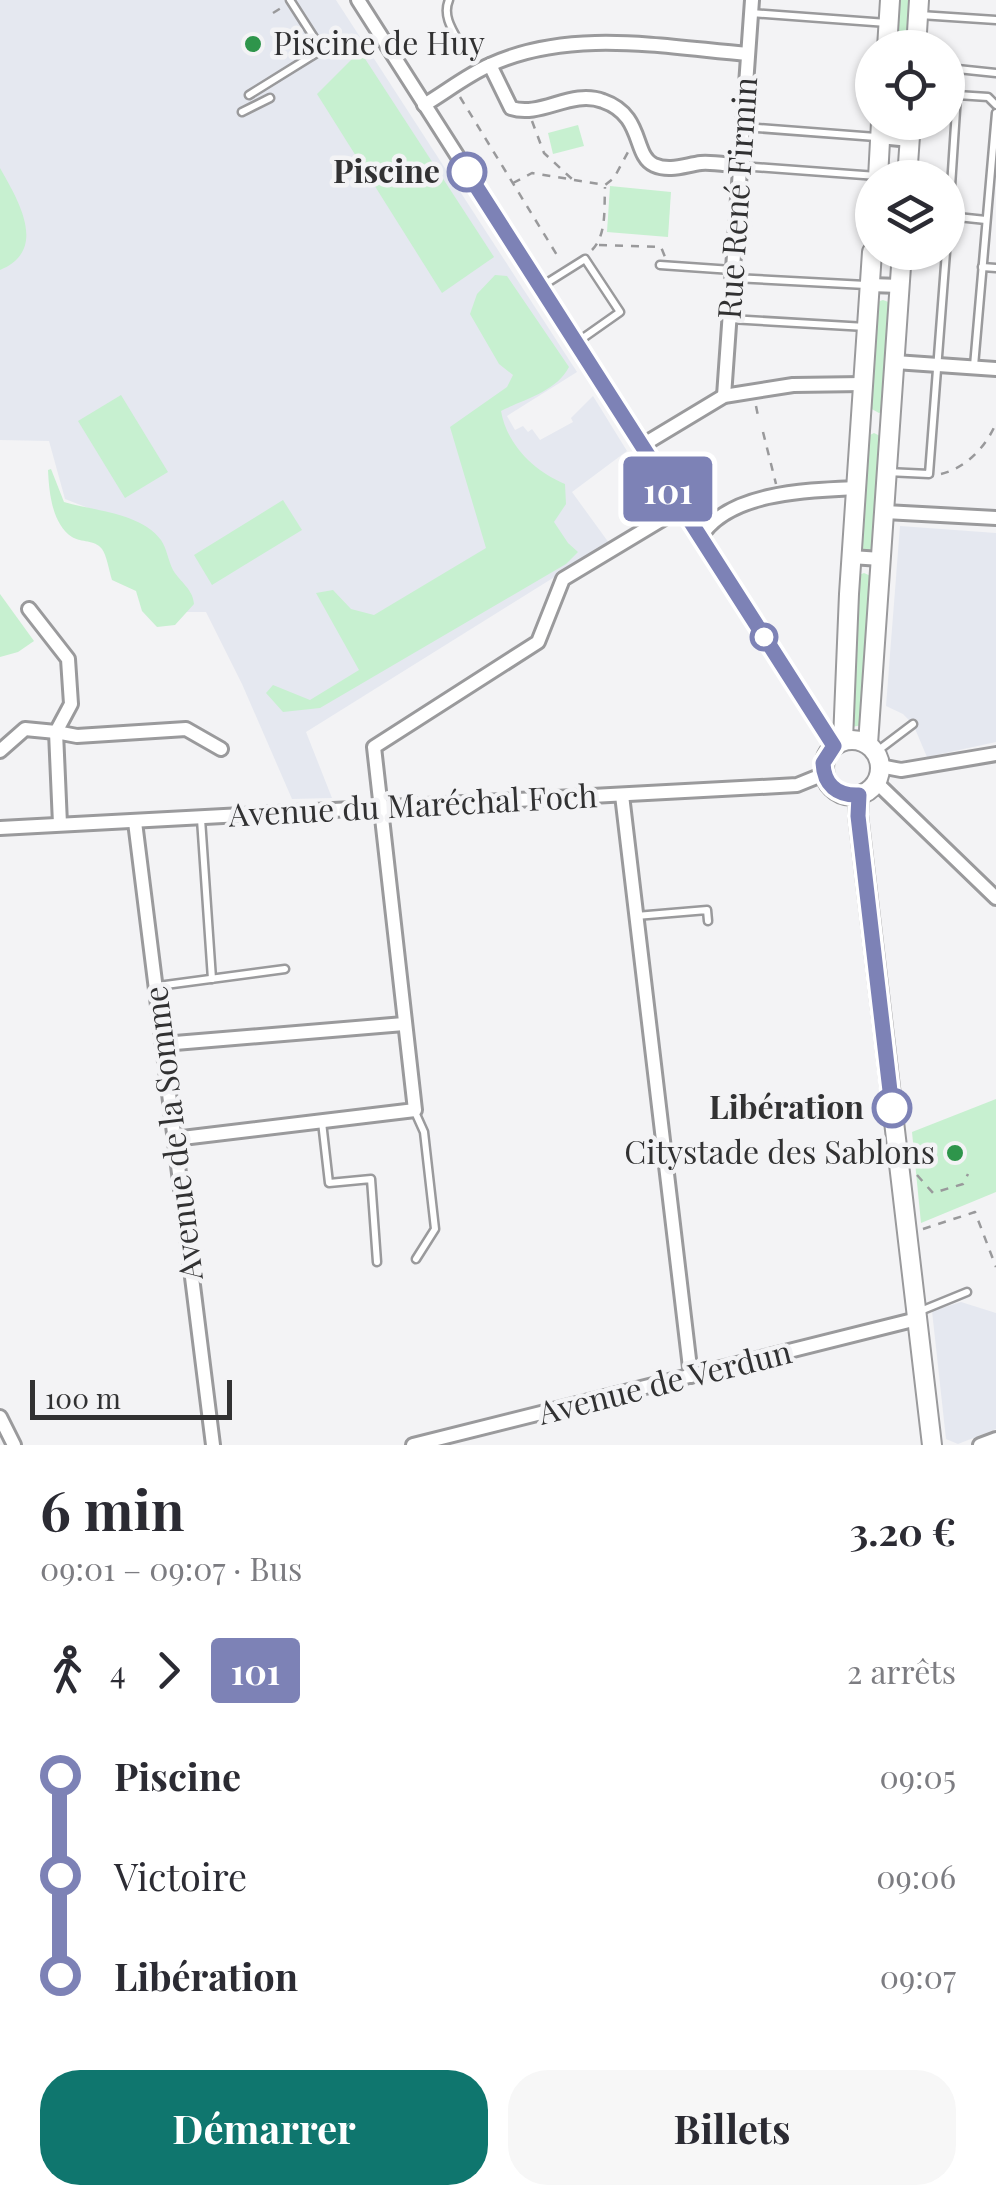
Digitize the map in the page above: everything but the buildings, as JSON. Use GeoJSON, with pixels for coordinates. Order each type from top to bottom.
{"type":"FeatureCollection","features":[{"type":"Feature","properties":{"kind":"street"},"geometry":{"type":"LineString","coordinates":[[358,0],[700,538],[838,743]]}},
{"type":"Feature","properties":{"kind":"street"},"geometry":{"type":"LineString","coordinates":[[887,30],[890,0]]}},
{"type":"Feature","properties":{"kind":"street","name":"Rue René Firmin"},"geometry":{"type":"LineString","coordinates":[[724,396],[752,6]]}},
{"type":"Feature","properties":{"kind":"street"},"geometry":{"type":"LineString","coordinates":[[424,105],[479,66],[541,48],[588,42],[748,54]]}},
{"type":"Feature","properties":{"kind":"street"},"geometry":{"type":"LineString","coordinates":[[479,66],[511,108],[528,110],[572,97],[602,100],[626,114],[642,155],[654,165],[682,169],[701,163],[740,166]]}},
{"type":"Feature","properties":{"kind":"street"},"geometry":{"type":"LineString","coordinates":[[859,795],[837,792],[824,774],[823,763],[838,743],[871,270]]}},
{"type":"Feature","properties":{"kind":"street"},"geometry":{"type":"LineString","coordinates":[[901,270],[881,559],[875,761],[859,795],[858,816],[932,1445]]}},
{"type":"Feature","properties":{"kind":"street"},"geometry":{"type":"LineString","coordinates":[[870,285],[900,286]]}},
{"type":"Feature","properties":{"kind":"street"},"geometry":{"type":"LineString","coordinates":[[894,362],[996,370]]}},
{"type":"Feature","properties":{"kind":"street"},"geometry":{"type":"LineString","coordinates":[[641,446],[724,396],[792,385],[863,384]]}},
{"type":"Feature","properties":{"kind":"street"},"geometry":{"type":"LineString","coordinates":[[861,417],[891,420]]}},
{"type":"Feature","properties":{"kind":"street"},"geometry":{"type":"LineString","coordinates":[[700,538],[711,521],[778,494],[856,488]]}},
{"type":"Feature","properties":{"kind":"street"},"geometry":{"type":"LineString","coordinates":[[174,1139],[414,1110],[374,747],[538,642],[563,579],[681,508]]}},
{"type":"Feature","properties":{"kind":"street"},"geometry":{"type":"LineString","coordinates":[[884,512],[996,518]]}},
{"type":"Feature","properties":{"kind":"street"},"geometry":{"type":"LineString","coordinates":[[851,557],[881,559]]}},
{"type":"Feature","properties":{"kind":"street"},"geometry":{"type":"LineString","coordinates":[[29,609],[68,659],[71,704],[56,732],[60,824]]}},
{"type":"Feature","properties":{"kind":"street"},"geometry":{"type":"LineString","coordinates":[[0,751],[24,729],[78,736],[186,729],[221,749]]}},
{"type":"Feature","properties":{"kind":"street"},"geometry":{"type":"LineString","coordinates":[[838,743],[856,739],[996,898]]}},
{"type":"Feature","properties":{"kind":"street"},"geometry":{"type":"LineString","coordinates":[[875,761],[901,770],[996,754]]}},
{"type":"Feature","properties":{"kind":"street","name":"Avenue du Maréchal Foch"},"geometry":{"type":"LineString","coordinates":[[0,828],[797,785],[824,774]]}},
{"type":"Feature","properties":{"kind":"street"},"geometry":{"type":"LineString","coordinates":[[622,796],[691,1376]]}},
{"type":"Feature","properties":{"kind":"street","name":"Avenue de la Somme"},"geometry":{"type":"LineString","coordinates":[[135,822],[213,1445]]}},
{"type":"Feature","properties":{"kind":"street"},"geometry":{"type":"LineString","coordinates":[[163,1044],[404,1024]]}},
{"type":"Feature","properties":{"kind":"street","name":"Avenue de Verdun"},"geometry":{"type":"LineString","coordinates":[[413,1445],[917,1316]]}},
{"type":"Feature","properties":{"kind":"street"},"geometry":{"type":"LineString","coordinates":[[0,1418],[14,1445]]}},
{"type":"Feature","properties":{"kind":"street"},"geometry":{"type":"LineString","coordinates":[[980,1445],[996,1439]]}},
{"type":"Feature","properties":{"kind":"lane"},"geometry":{"type":"LineString","coordinates":[[249,95],[315,54],[314,39],[290,0]]}},
{"type":"Feature","properties":{"kind":"lane"},"geometry":{"type":"LineString","coordinates":[[450,0],[446,6],[448,24],[461,45]]}},
{"type":"Feature","properties":{"kind":"lane"},"geometry":{"type":"LineString","coordinates":[[752,6],[888,23]]}},
{"type":"Feature","properties":{"kind":"lane"},"geometry":{"type":"LineString","coordinates":[[919,7],[996,20]]}},
{"type":"Feature","properties":{"kind":"lane"},"geometry":{"type":"LineString","coordinates":[[965,70],[996,73]]}},
{"type":"Feature","properties":{"kind":"lane"},"geometry":{"type":"LineString","coordinates":[[952,160],[957,96],[988,97],[996,105]]}},
{"type":"Feature","properties":{"kind":"lane"},"geometry":{"type":"LineString","coordinates":[[242,112],[270,98]]}},
{"type":"Feature","properties":{"kind":"lane"},"geometry":{"type":"LineString","coordinates":[[974,368],[996,113]]}},
{"type":"Feature","properties":{"kind":"lane"},"geometry":{"type":"LineString","coordinates":[[743,127],[855,129]]}},
{"type":"Feature","properties":{"kind":"lane"},"geometry":{"type":"LineString","coordinates":[[740,166],[855,175]]}},
{"type":"Feature","properties":{"kind":"lane"},"geometry":{"type":"LineString","coordinates":[[965,215],[990,214]]}},
{"type":"Feature","properties":{"kind":"lane"},"geometry":{"type":"LineString","coordinates":[[540,288],[585,259],[620,312],[575,344]]}},
{"type":"Feature","properties":{"kind":"lane"},"geometry":{"type":"LineString","coordinates":[[664,265],[870,285]]}},
{"type":"Feature","properties":{"kind":"lane"},"geometry":{"type":"LineString","coordinates":[[982,267],[996,268]]}},
{"type":"Feature","properties":{"kind":"lane"},"geometry":{"type":"LineString","coordinates":[[887,472],[930,474],[945,270]]}},
{"type":"Feature","properties":{"kind":"lane"},"geometry":{"type":"LineString","coordinates":[[730,319],[867,328]]}},
{"type":"Feature","properties":{"kind":"lane"},"geometry":{"type":"LineString","coordinates":[[875,761],[913,724]]}},
{"type":"Feature","properties":{"kind":"lane"},"geometry":{"type":"LineString","coordinates":[[201,818],[212,978]]}},
{"type":"Feature","properties":{"kind":"lane"},"geometry":{"type":"LineString","coordinates":[[636,916],[707,910],[708,922]]}},
{"type":"Feature","properties":{"kind":"lane"},"geometry":{"type":"LineString","coordinates":[[156,986],[285,969]]}},
{"type":"Feature","properties":{"kind":"lane"},"geometry":{"type":"LineString","coordinates":[[414,1110],[424,1132],[435,1229],[416,1259]]}},
{"type":"Feature","properties":{"kind":"lane"},"geometry":{"type":"LineString","coordinates":[[322,1122],[328,1183],[371,1179],[377,1262]]}},
{"type":"Feature","properties":{"kind":"lane"},"geometry":{"type":"LineString","coordinates":[[917,1316],[967,1292]]}},
{"type":"Feature","properties":{"kind":"path"},"geometry":{"type":"LineString","coordinates":[[454,87],[566,270]]}},
{"type":"Feature","properties":{"kind":"path"},"geometry":{"type":"LineString","coordinates":[[528,110],[544,153],[574,180]]}},
{"type":"Feature","properties":{"kind":"path"},"geometry":{"type":"LineString","coordinates":[[598,245],[605,185],[614,178],[625,154],[640,142]]}},
{"type":"Feature","properties":{"kind":"path"},"geometry":{"type":"LineString","coordinates":[[512,184],[532,173],[605,185]]}},
{"type":"Feature","properties":{"kind":"path"},"geometry":{"type":"LineString","coordinates":[[584,257],[598,245],[661,247],[664,265]]}},
{"type":"Feature","properties":{"kind":"path"},"geometry":{"type":"LineString","coordinates":[[930,474],[942,474],[966,464],[992,434],[996,423]]}},
{"type":"Feature","properties":{"kind":"path"},"geometry":{"type":"LineString","coordinates":[[762,432],[778,494]]}},
{"type":"Feature","properties":{"kind":"path"},"geometry":{"type":"LineString","coordinates":[[992,434],[996,442]]}},
{"type":"Feature","properties":{"kind":"path"},"geometry":{"type":"LineString","coordinates":[[900,1176],[922,1178],[932,1192],[962,1184],[968,1174]]}},
{"type":"Feature","properties":{"kind":"path"},"geometry":{"type":"LineString","coordinates":[[908,1234],[975,1212],[996,1267]]}},
{"type":"Feature","properties":{"kind":"shaded area"},"geometry":{"type":"Polygon","coordinates":[[[0,0],[336,0],[577,372],[507,416],[515,430],[523,426],[528,432],[532,429],[540,440],[573,422],[571,418],[593,396],[627,451],[572,492],[609,543],[306,732],[332,798],[292,799],[206,612],[153,612],[127,523],[65,499],[49,441],[0,440],[0,0]]]}},
{"type":"Feature","properties":{"kind":"shaded area"},"geometry":{"type":"Polygon","coordinates":[[[900,526],[996,533],[996,742],[927,757],[913,724],[886,706],[900,526]]]}},
{"type":"Feature","properties":{"kind":"shaded area"},"geometry":{"type":"Polygon","coordinates":[[[961,1302],[996,1313],[996,1429],[958,1444],[946,1439],[932,1311],[961,1302]]]}},
{"type":"Feature","properties":{"kind":"green space"},"geometry":{"type":"Polygon","coordinates":[[[896,0],[916,0],[914,30],[894,30],[896,0]]]}},
{"type":"Feature","properties":{"kind":"green space"},"geometry":{"type":"Polygon","coordinates":[[[360,51],[494,257],[442,293],[317,94],[360,51]]]}},
{"type":"Feature","properties":{"kind":"green space"},"geometry":{"type":"Polygon","coordinates":[[[578,125],[584,146],[553,154],[548,133],[578,125]]]}},
{"type":"Feature","properties":{"kind":"green space"},"geometry":{"type":"Polygon","coordinates":[[[0,168],[21,209],[26,237],[15,261],[0,270],[0,168]]]}},
{"type":"Feature","properties":{"kind":"green space"},"geometry":{"type":"Polygon","coordinates":[[[610,186],[671,192],[668,237],[607,232],[610,186]]]}},
{"type":"Feature","properties":{"kind":"green space"},"geometry":{"type":"Polygon","coordinates":[[[495,275],[507,276],[569,367],[548,389],[501,411],[516,446],[543,472],[565,484],[566,504],[554,522],[578,552],[566,564],[320,708],[283,712],[266,693],[273,685],[310,700],[359,670],[316,593],[333,590],[351,609],[374,615],[486,548],[450,427],[507,387],[513,375],[499,364],[470,314],[477,294],[495,275]]]}},
{"type":"Feature","properties":{"kind":"green space"},"geometry":{"type":"Polygon","coordinates":[[[877,302],[891,303],[884,411],[879,413],[868,407],[877,302]]]}},
{"type":"Feature","properties":{"kind":"green space"},"geometry":{"type":"Polygon","coordinates":[[[121,395],[168,472],[125,498],[78,421],[121,395]]]}},
{"type":"Feature","properties":{"kind":"green space"},"geometry":{"type":"Polygon","coordinates":[[[874,433],[882,437],[874,551],[860,551],[868,436],[874,433]]]}},
{"type":"Feature","properties":{"kind":"green space"},"geometry":{"type":"Polygon","coordinates":[[[51,469],[64,502],[130,518],[161,540],[173,570],[189,590],[194,604],[175,625],[157,627],[142,611],[136,591],[112,580],[102,549],[65,531],[53,507],[48,470],[51,469]]]}},
{"type":"Feature","properties":{"kind":"green space"},"geometry":{"type":"Polygon","coordinates":[[[283,500],[302,530],[212,585],[194,555],[283,500]]]}},
{"type":"Feature","properties":{"kind":"green space"},"geometry":{"type":"Polygon","coordinates":[[[859,575],[873,577],[862,725],[852,727],[859,575]]]}},
{"type":"Feature","properties":{"kind":"green space"},"geometry":{"type":"Polygon","coordinates":[[[0,594],[34,641],[18,652],[0,657],[0,594]]]}},
{"type":"Feature","properties":{"kind":"green space","name":"Citystade des Sablons"},"geometry":{"type":"Polygon","coordinates":[[[996,1099],[996,1192],[921,1223],[912,1132],[996,1099]]]}},
{"type":"Feature","properties":{"kind":"bus line","name":"101"},"geometry":{"type":"LineString","coordinates":[[467,172],[834,746],[823,763],[828,784],[848,796],[859,795],[858,816],[892,1108]]}},
{"type":"Feature","properties":{"kind":"place","name":"Piscine de Huy"},"geometry":{"type":"Point","coordinates":[253,44]}},
{"type":"Feature","properties":{"kind":"place","name":"Piscine"},"geometry":{"type":"Point","coordinates":[467,172]}},
{"type":"Feature","properties":{"kind":"place","name":"Libération"},"geometry":{"type":"Point","coordinates":[892,1108]}},
{"type":"Feature","properties":{"kind":"place","name":"Citystade des Sablons"},"geometry":{"type":"Point","coordinates":[955,1153]}}]}
